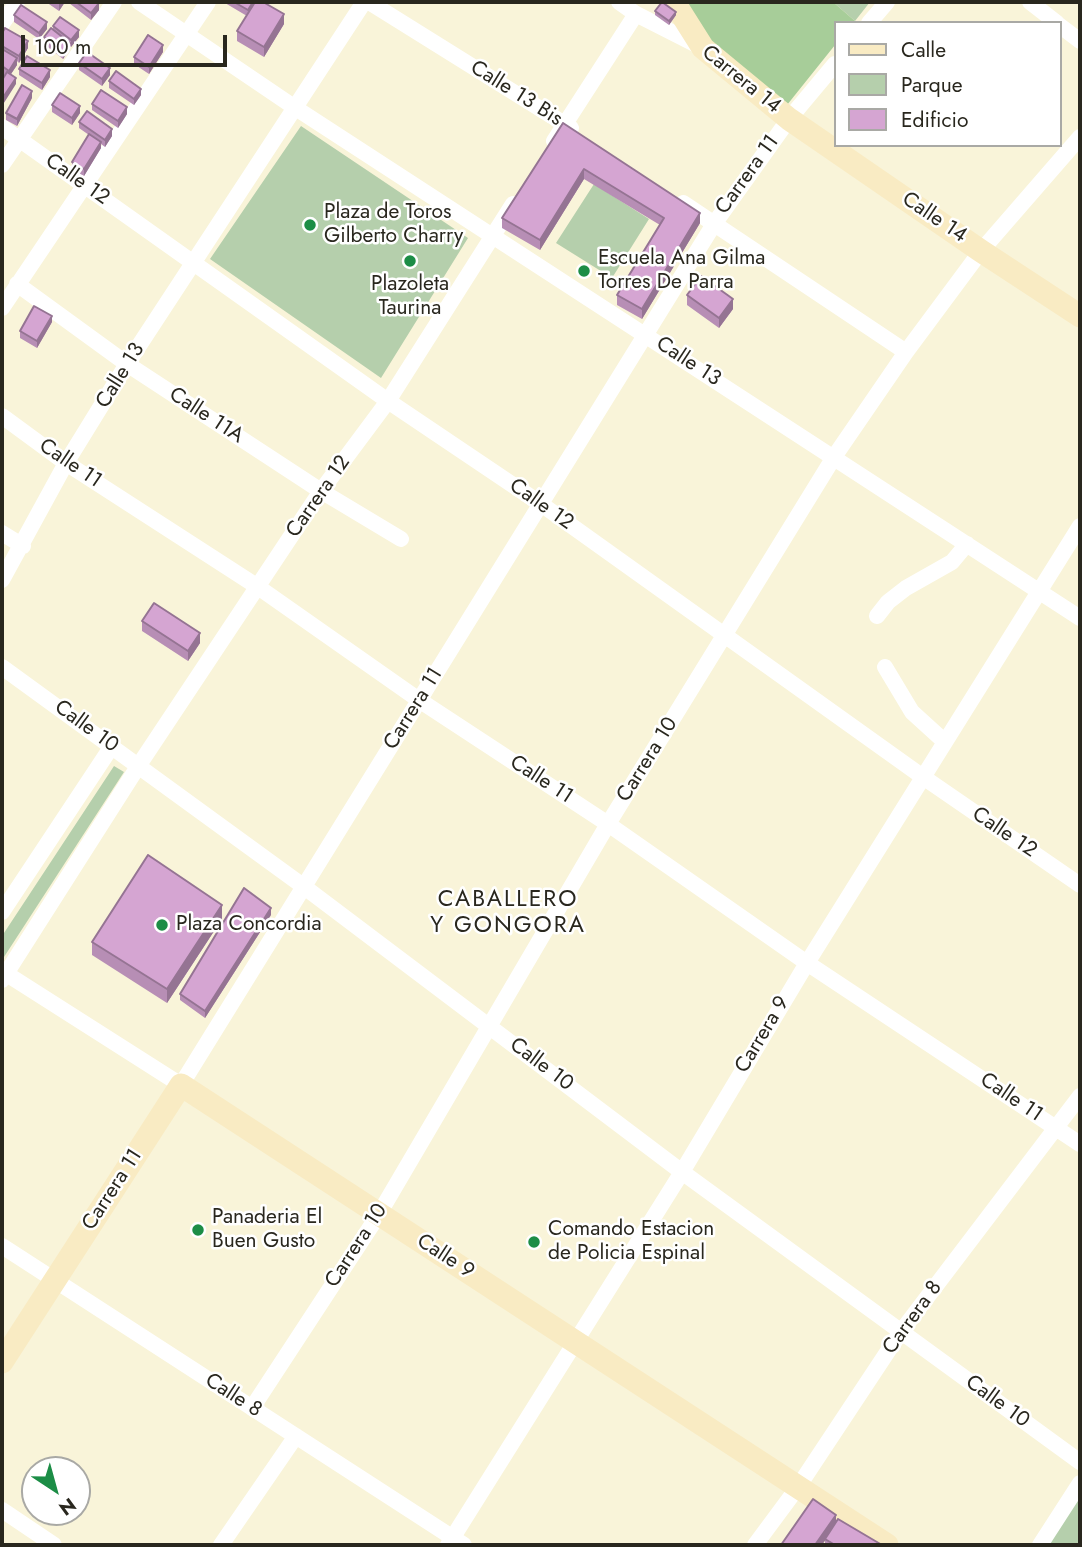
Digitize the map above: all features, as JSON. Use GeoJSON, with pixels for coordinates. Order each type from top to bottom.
{"type":"FeatureCollection","features":[{"type":"Feature","properties":{"kind":"street"},"geometry":{"type":"LineString","coordinates":[[2,24],[17,2]]}},
{"type":"Feature","properties":{"kind":"street"},"geometry":{"type":"LineString","coordinates":[[2,165],[114,2]]}},
{"type":"Feature","properties":{"kind":"street","name":"Calle 13"},"geometry":{"type":"LineString","coordinates":[[139,2],[294,107],[1080,618]]}},
{"type":"Feature","properties":{"kind":"street"},"geometry":{"type":"LineString","coordinates":[[2,308],[208,2]]}},
{"type":"Feature","properties":{"kind":"street","name":"Calle 13"},"geometry":{"type":"LineString","coordinates":[[2,580],[66,463],[127,364],[294,107],[366,2]]}},
{"type":"Feature","properties":{"kind":"street","name":"Calle 13 Bis"},"geometry":{"type":"LineString","coordinates":[[366,2],[588,139]]}},
{"type":"Feature","properties":{"kind":"street","name":"Carrera 14"},"geometry":{"type":"LineString","coordinates":[[619,2],[636,14],[703,48],[789,119]]}},
{"type":"Feature","properties":{"kind":"street"},"geometry":{"type":"LineString","coordinates":[[674,2],[703,48]]}},
{"type":"Feature","properties":{"kind":"street"},"geometry":{"type":"LineString","coordinates":[[871,21],[887,2]]}},
{"type":"Feature","properties":{"kind":"street"},"geometry":{"type":"LineString","coordinates":[[1030,2],[1054,21]]}},
{"type":"Feature","properties":{"kind":"street"},"geometry":{"type":"LineString","coordinates":[[543,158],[636,14]]}},
{"type":"Feature","properties":{"kind":"street"},"geometry":{"type":"LineString","coordinates":[[1061,26],[1080,41]]}},
{"type":"Feature","properties":{"kind":"street","name":"Carrera 11"},"geometry":{"type":"LineString","coordinates":[[2,1362],[181,1085],[714,224],[789,119],[834,65]]}},
{"type":"Feature","properties":{"kind":"street","name":"Calle 14"},"geometry":{"type":"LineString","coordinates":[[789,119],[1080,316]]}},
{"type":"Feature","properties":{"kind":"street","name":"Calle 12"},"geometry":{"type":"LineString","coordinates":[[2,127],[388,401],[541,504],[923,777],[1080,885]]}},
{"type":"Feature","properties":{"kind":"street","name":"Carrera 10"},"geometry":{"type":"LineString","coordinates":[[252,1408],[379,1214],[488,1024],[608,824],[834,457],[906,352],[981,251],[1080,136]]}},
{"type":"Feature","properties":{"kind":"street","name":"Carrera 12"},"geometry":{"type":"LineString","coordinates":[[3,975],[321,491],[388,401],[522,191]]}},
{"type":"Feature","properties":{"kind":"street"},"geometry":{"type":"LineString","coordinates":[[668,193],[906,352]]}},
{"type":"Feature","properties":{"kind":"street","name":"Calle 11A"},"geometry":{"type":"LineString","coordinates":[[17,284],[127,364],[321,491],[401,539]]}},
{"type":"Feature","properties":{"kind":"street","name":"Calle 11"},"geometry":{"type":"LineString","coordinates":[[2,416],[66,463],[258,587],[419,700],[608,824],[807,963],[1080,1144]]}},
{"type":"Feature","properties":{"kind":"street","name":"Carrera 9"},"geometry":{"type":"LineString","coordinates":[[455,1543],[807,963],[1080,526]]}},
{"type":"Feature","properties":{"kind":"street"},"geometry":{"type":"LineString","coordinates":[[2,533],[23,545]]}},
{"type":"Feature","properties":{"kind":"street"},"geometry":{"type":"LineString","coordinates":[[877,616],[888,602],[906,588],[952,562],[967,544]]}},
{"type":"Feature","properties":{"kind":"street","name":"Calle 10"},"geometry":{"type":"LineString","coordinates":[[2,667],[303,886],[900,1333],[1080,1462]]}},
{"type":"Feature","properties":{"kind":"street"},"geometry":{"type":"LineString","coordinates":[[885,667],[912,712],[945,742]]}},
{"type":"Feature","properties":{"kind":"street"},"geometry":{"type":"LineString","coordinates":[[2,912],[112,746]]}},
{"type":"Feature","properties":{"kind":"street","name":"Calle 9"},"geometry":{"type":"LineString","coordinates":[[3,975],[181,1085],[887,1545]]}},
{"type":"Feature","properties":{"kind":"street","name":"Carrera 8"},"geometry":{"type":"LineString","coordinates":[[755,1545],[798,1487],[900,1333],[1080,1096]]}},
{"type":"Feature","properties":{"kind":"street","name":"Calle 8"},"geometry":{"type":"LineString","coordinates":[[2,1246],[296,1436],[455,1543]]}},
{"type":"Feature","properties":{"kind":"street"},"geometry":{"type":"LineString","coordinates":[[221,1545],[296,1436]]}},
{"type":"Feature","properties":{"kind":"street"},"geometry":{"type":"LineString","coordinates":[[1040,1545],[1080,1483]]}},
{"type":"Feature","properties":{"kind":"street"},"geometry":{"type":"LineString","coordinates":[[2,1510],[54,1545]]}},
{"type":"Feature","properties":{"kind":"green space"},"geometry":{"type":"Polygon","coordinates":[[[686,2],[833,2],[855,21],[834,21],[834,46],[787,105],[714,47],[686,2]]]}},
{"type":"Feature","properties":{"kind":"green space"},"geometry":{"type":"Polygon","coordinates":[[[833,2],[870,2],[855,21],[833,2]]]}},
{"type":"Feature","properties":{"kind":"green space"},"geometry":{"type":"Polygon","coordinates":[[[301,126],[468,238],[381,378],[210,259],[301,126]]]}},
{"type":"Feature","properties":{"kind":"green space"},"geometry":{"type":"Polygon","coordinates":[[[594,184],[649,219],[612,278],[556,243],[594,184]]]}},
{"type":"Feature","properties":{"kind":"green space"},"geometry":{"type":"Polygon","coordinates":[[[114,766],[124,772],[4,957],[2,956],[2,936],[114,766]]]}},
{"type":"Feature","properties":{"kind":"green space"},"geometry":{"type":"Polygon","coordinates":[[[1080,1483],[1080,1545],[1040,1545],[1080,1483]]]}},
{"type":"Feature","properties":{"kind":"building"},"geometry":{"type":"Polygon","coordinates":[[[76,2],[97,2],[99,3],[91,13],[76,2]]]}},
{"type":"Feature","properties":{"kind":"building"},"geometry":{"type":"Polygon","coordinates":[[[234,2],[253,2],[248,10],[234,2]]]}},
{"type":"Feature","properties":{"kind":"building"},"geometry":{"type":"Polygon","coordinates":[[[255,2],[263,2],[284,14],[264,47],[237,31],[255,2]]]}},
{"type":"Feature","properties":{"kind":"building"},"geometry":{"type":"Polygon","coordinates":[[[662,2],[676,12],[669,21],[655,11],[662,2]]]}},
{"type":"Feature","properties":{"kind":"building"},"geometry":{"type":"Polygon","coordinates":[[[21,5],[47,22],[39,33],[14,15],[21,5]]]}},
{"type":"Feature","properties":{"kind":"building"},"geometry":{"type":"Polygon","coordinates":[[[60,17],[79,30],[71,40],[53,26],[60,17]]]}},
{"type":"Feature","properties":{"kind":"building"},"geometry":{"type":"Polygon","coordinates":[[[5,28],[28,41],[19,56],[2,46],[2,33],[5,28]]]}},
{"type":"Feature","properties":{"kind":"building"},"geometry":{"type":"Polygon","coordinates":[[[51,28],[70,43],[63,52],[44,37],[51,28]]]}},
{"type":"Feature","properties":{"kind":"building"},"geometry":{"type":"Polygon","coordinates":[[[148,35],[163,45],[149,67],[134,57],[148,35]]]}},
{"type":"Feature","properties":{"kind":"building"},"geometry":{"type":"Polygon","coordinates":[[[2,49],[17,58],[9,71],[2,66],[2,49]]]}},
{"type":"Feature","properties":{"kind":"building"},"geometry":{"type":"Polygon","coordinates":[[[87,52],[110,68],[102,79],[79,63],[87,52]]]}},
{"type":"Feature","properties":{"kind":"building"},"geometry":{"type":"Polygon","coordinates":[[[27,56],[50,70],[42,83],[19,69],[27,56]]]}},
{"type":"Feature","properties":{"kind":"building"},"geometry":{"type":"Polygon","coordinates":[[[116,71],[141,89],[134,99],[109,81],[116,71]]]}},
{"type":"Feature","properties":{"kind":"building"},"geometry":{"type":"Polygon","coordinates":[[[7,72],[16,78],[2,99],[2,80],[7,72]]]}},
{"type":"Feature","properties":{"kind":"building"},"geometry":{"type":"Polygon","coordinates":[[[22,85],[32,91],[17,119],[6,113],[22,85]]]}},
{"type":"Feature","properties":{"kind":"building"},"geometry":{"type":"Polygon","coordinates":[[[101,90],[127,107],[118,121],[92,104],[101,90]]]}},
{"type":"Feature","properties":{"kind":"building"},"geometry":{"type":"Polygon","coordinates":[[[60,93],[80,106],[72,118],[52,105],[60,93]]]}},
{"type":"Feature","properties":{"kind":"building"},"geometry":{"type":"Polygon","coordinates":[[[87,111],[112,129],[105,140],[79,122],[87,111]]]}},
{"type":"Feature","properties":{"kind":"building"},"geometry":{"type":"Polygon","coordinates":[[[563,123],[700,213],[642,309],[617,295],[664,218],[584,169],[540,240],[502,218],[563,123]]]}},
{"type":"Feature","properties":{"kind":"building"},"geometry":{"type":"Polygon","coordinates":[[[89,134],[101,142],[84,169],[72,162],[89,134]]]}},
{"type":"Feature","properties":{"kind":"building"},"geometry":{"type":"Polygon","coordinates":[[[701,276],[733,299],[719,318],[687,295],[701,276]]]}},
{"type":"Feature","properties":{"kind":"building"},"geometry":{"type":"Polygon","coordinates":[[[34,306],[52,316],[37,341],[20,331],[34,306]]]}},
{"type":"Feature","properties":{"kind":"building"},"geometry":{"type":"Polygon","coordinates":[[[154,603],[200,633],[188,651],[142,621],[154,603]]]}},
{"type":"Feature","properties":{"kind":"building"},"geometry":{"type":"Polygon","coordinates":[[[148,855],[222,905],[167,989],[92,942],[148,855]]]}},
{"type":"Feature","properties":{"kind":"building"},"geometry":{"type":"Polygon","coordinates":[[[244,888],[271,908],[205,1011],[180,994],[244,888]]]}},
{"type":"Feature","properties":{"kind":"building"},"geometry":{"type":"Polygon","coordinates":[[[813,1499],[836,1515],[815,1545],[781,1545],[813,1499]]]}},
{"type":"Feature","properties":{"kind":"building"},"geometry":{"type":"Polygon","coordinates":[[[838,1519],[882,1545],[835,1545],[825,1539],[838,1519]]]}},
{"type":"Feature","properties":{"kind":"place","name":"Plaza de Toros Gilberto Charry"},"geometry":{"type":"Point","coordinates":[310,225]}},
{"type":"Feature","properties":{"kind":"place","name":"Plazoleta Taurina"},"geometry":{"type":"Point","coordinates":[410,261]}},
{"type":"Feature","properties":{"kind":"place","name":"Escuela Ana Gilma Torres De Parra"},"geometry":{"type":"Point","coordinates":[584,271]}},
{"type":"Feature","properties":{"kind":"place","name":"Plaza Concordia"},"geometry":{"type":"Point","coordinates":[162,925]}},
{"type":"Feature","properties":{"kind":"place","name":"Panaderia El Buen Gusto"},"geometry":{"type":"Point","coordinates":[198,1230]}},
{"type":"Feature","properties":{"kind":"place","name":"Comando Estacion de Policia Espinal"},"geometry":{"type":"Point","coordinates":[534,1242]}},
{"type":"Feature","properties":{"kind":"district","name":"CABALLERO Y GONGORA"},"geometry":{"type":"Point","coordinates":[508,913]}}]}
